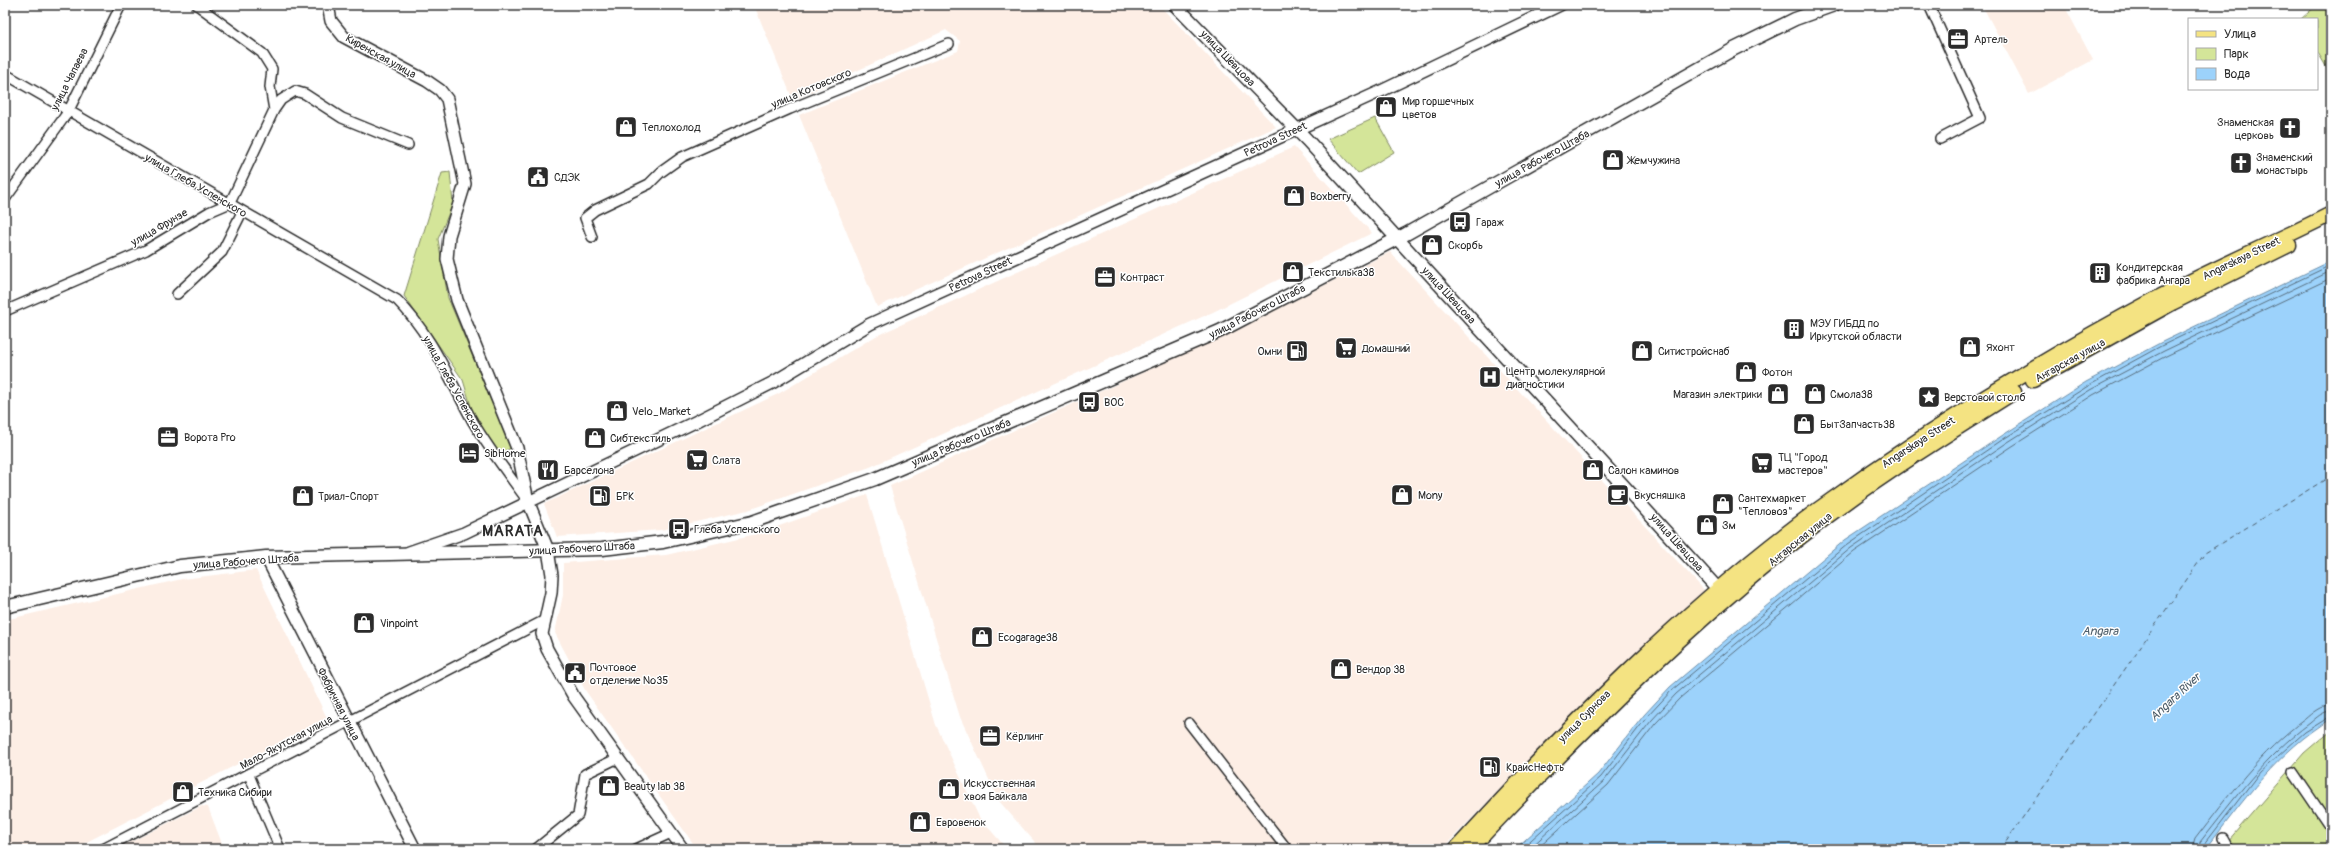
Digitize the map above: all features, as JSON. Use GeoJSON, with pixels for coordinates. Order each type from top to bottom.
{"type":"FeatureCollection","features":[{"type":"Feature","properties":{"kind":"main road","name":"улица Шевцова"},"geometry":{"type":"LineString","coordinates":[[1175,5],[1297,129],[1396,239],[1724,592]]}},
{"type":"Feature","properties":{"kind":"main road","name":"улица Рабочего Штаба"},"geometry":{"type":"LineString","coordinates":[[5,607],[180,566],[266,557],[602,549],[664,542],[752,522],[875,479],[1220,331],[1396,239],[1734,49],[1795,19],[1834,5]]}},
{"type":"Feature","properties":{"kind":"main road","name":"Angarskaya Street"},"geometry":{"type":"LineString","coordinates":[[1724,592],[1820,509],[1941,426],[2034,368],[2154,300],[2331,214]]}},
{"type":"Feature","properties":{"kind":"main road","name":"Ангарская улица"},"geometry":{"type":"LineString","coordinates":[[1724,592],[1888,473],[2040,375],[2172,303],[2331,224]]}},
{"type":"Feature","properties":{"kind":"main road","name":"улица Сурнова"},"geometry":{"type":"LineString","coordinates":[[1456,849],[1509,791],[1618,681],[1724,592]]}},
{"type":"Feature","properties":{"kind":"main road","name":"улица Сурнова"},"geometry":{"type":"LineString","coordinates":[[1470,849],[1540,774],[1724,592]]}},
{"type":"Feature","properties":{"kind":"street","name":"улица Чапаева"},"geometry":{"type":"LineString","coordinates":[[5,199],[68,112],[121,5]]}},
{"type":"Feature","properties":{"kind":"street"},"geometry":{"type":"LineString","coordinates":[[197,5],[262,53],[272,69],[270,87],[274,110]]}},
{"type":"Feature","properties":{"kind":"street","name":"Киренская улица"},"geometry":{"type":"LineString","coordinates":[[328,5],[331,21],[344,37],[427,81],[440,90],[447,99],[465,184],[449,236],[447,259],[457,300],[517,448],[528,501]]}},
{"type":"Feature","properties":{"kind":"street","name":"Petrova Street"},"geometry":{"type":"LineString","coordinates":[[406,553],[464,533],[772,383],[870,324],[1297,129],[1560,5]]}},
{"type":"Feature","properties":{"kind":"street"},"geometry":{"type":"LineString","coordinates":[[1929,5],[1980,118],[1940,140]]}},
{"type":"Feature","properties":{"kind":"street","name":"улица Котовского"},"geometry":{"type":"LineString","coordinates":[[592,237],[585,218],[595,210],[649,184],[661,172],[682,157],[790,109],[949,44]]}},
{"type":"Feature","properties":{"kind":"street","name":"улица Глеба Успенского"},"geometry":{"type":"LineString","coordinates":[[5,74],[68,112],[230,203],[242,212],[397,300],[414,318],[433,347],[493,454],[528,501]]}},
{"type":"Feature","properties":{"kind":"street"},"geometry":{"type":"LineString","coordinates":[[230,203],[274,110],[281,100],[295,91],[304,94],[342,118],[408,145]]}},
{"type":"Feature","properties":{"kind":"street","name":"улица Фрунзе"},"geometry":{"type":"LineString","coordinates":[[5,311],[146,250],[209,212],[230,203]]}},
{"type":"Feature","properties":{"kind":"street"},"geometry":{"type":"LineString","coordinates":[[177,294],[222,252],[242,212]]}},
{"type":"Feature","properties":{"kind":"street"},"geometry":{"type":"LineString","coordinates":[[528,501],[548,550],[552,574],[549,607],[543,621],[542,634],[547,649],[574,697],[682,849]]}},
{"type":"Feature","properties":{"kind":"street","name":"Фабричная улица"},"geometry":{"type":"LineString","coordinates":[[266,557],[349,723],[415,849]]}},
{"type":"Feature","properties":{"kind":"street","name":"Мало-Якутская улица"},"geometry":{"type":"LineString","coordinates":[[103,849],[249,775],[543,621]]}},
{"type":"Feature","properties":{"kind":"street"},"geometry":{"type":"LineString","coordinates":[[1189,723],[1287,849]]}},
{"type":"Feature","properties":{"kind":"street"},"geometry":{"type":"LineString","coordinates":[[536,849],[578,814],[584,774],[618,758]]}},
{"type":"Feature","properties":{"kind":"street"},"geometry":{"type":"LineString","coordinates":[[2293,772],[2331,828]]}},
{"type":"Feature","properties":{"kind":"street"},"geometry":{"type":"LineString","coordinates":[[249,775],[280,849]]}},
{"type":"Feature","properties":{"kind":"street"},"geometry":{"type":"LineString","coordinates":[[636,849],[671,833]]}},
{"type":"Feature","properties":{"kind":"street"},"geometry":{"type":"LineString","coordinates":[[2223,838],[2229,849]]}},
{"type":"Feature","properties":{"kind":"shaded area"},"geometry":{"type":"Polygon","coordinates":[[[754,5],[1159,5],[1276,127],[877,307],[799,115],[958,51],[960,41],[946,30],[793,100],[754,5]]]}},
{"type":"Feature","properties":{"kind":"shaded area"},"geometry":{"type":"Polygon","coordinates":[[[1982,5],[2064,5],[2093,60],[2029,94],[1982,5]]]}},
{"type":"Feature","properties":{"kind":"shaded area"},"geometry":{"type":"Polygon","coordinates":[[[1294,147],[1372,233],[1213,312],[870,467],[748,510],[661,530],[557,537],[544,504],[778,394],[876,336],[1294,147]]]}},
{"type":"Feature","properties":{"kind":"shaded area"},"geometry":{"type":"Polygon","coordinates":[[[1390,252],[1705,591],[1566,721],[1442,849],[1041,849],[999,801],[960,717],[890,486],[1224,336],[1390,252]]]}},
{"type":"Feature","properties":{"kind":"shaded area"},"geometry":{"type":"Polygon","coordinates":[[[867,495],[936,725],[979,817],[1007,849],[697,849],[585,690],[555,633],[563,595],[563,563],[666,555],[756,534],[867,495]]]}},
{"type":"Feature","properties":{"kind":"shaded area"},"geometry":{"type":"Polygon","coordinates":[[[256,570],[327,718],[73,849],[5,849],[5,620],[182,579],[256,570]]]}},
{"type":"Feature","properties":{"kind":"shaded area"},"geometry":{"type":"Polygon","coordinates":[[[202,806],[208,807],[224,849],[117,849],[202,806]]]}},
{"type":"Feature","properties":{"kind":"green space"},"geometry":{"type":"Polygon","coordinates":[[[2317,5],[2331,5],[2331,75],[2318,53],[2318,18],[2302,18],[2317,5]]]}},
{"type":"Feature","properties":{"kind":"green space"},"geometry":{"type":"Polygon","coordinates":[[[1375,118],[1394,152],[1358,174],[1328,139],[1375,118]]]}},
{"type":"Feature","properties":{"kind":"green space"},"geometry":{"type":"Polygon","coordinates":[[[450,172],[453,203],[438,239],[448,298],[511,448],[499,454],[473,413],[463,380],[404,296],[442,173],[450,172]]]}},
{"type":"Feature","properties":{"kind":"green space"},"geometry":{"type":"Polygon","coordinates":[[[2331,730],[2331,849],[2221,849],[2304,753],[2331,730]]]}},
{"type":"Feature","properties":{"kind":"water","name":"Angara"},"geometry":{"type":"Polygon","coordinates":[[[2331,261],[2331,719],[2294,746],[2262,778],[2206,849],[1515,849],[1598,774],[1644,715],[1670,687],[1845,540],[2086,382],[2160,343],[2331,261]]]}},
{"type":"Feature","properties":{"kind":"ferry route"},"geometry":{"type":"LineString","coordinates":[[2001,849],[2205,553],[2331,476]]}},
{"type":"Feature","properties":{"kind":"place","name":"Артель"},"geometry":{"type":"Point","coordinates":[1958,39]}},
{"type":"Feature","properties":{"kind":"place","name":"Мир горшечных цветов"},"geometry":{"type":"Point","coordinates":[1386,107]}},
{"type":"Feature","properties":{"kind":"place","name":"Теплохолод"},"geometry":{"type":"Point","coordinates":[626,127]}},
{"type":"Feature","properties":{"kind":"place","name":"Знаменская церковь"},"geometry":{"type":"Point","coordinates":[2290,128]}},
{"type":"Feature","properties":{"kind":"place","name":"Жемчужина"},"geometry":{"type":"Point","coordinates":[1613,160]}},
{"type":"Feature","properties":{"kind":"place","name":"Знаменский монастырь"},"geometry":{"type":"Point","coordinates":[2241,163]}},
{"type":"Feature","properties":{"kind":"place","name":"СДЭК"},"geometry":{"type":"Point","coordinates":[538,177]}},
{"type":"Feature","properties":{"kind":"place","name":"Boxberry"},"geometry":{"type":"Point","coordinates":[1294,196]}},
{"type":"Feature","properties":{"kind":"place","name":"Гараж"},"geometry":{"type":"Point","coordinates":[1460,222]}},
{"type":"Feature","properties":{"kind":"place","name":"Скорбь"},"geometry":{"type":"Point","coordinates":[1432,245]}},
{"type":"Feature","properties":{"kind":"place","name":"Текстилька38"},"geometry":{"type":"Point","coordinates":[1293,272]}},
{"type":"Feature","properties":{"kind":"place","name":"Кондитерская фабрика Ангара"},"geometry":{"type":"Point","coordinates":[2100,273]}},
{"type":"Feature","properties":{"kind":"place","name":"Контраст"},"geometry":{"type":"Point","coordinates":[1105,277]}},
{"type":"Feature","properties":{"kind":"place","name":"МЭУ ГИБДД по Иркутской области"},"geometry":{"type":"Point","coordinates":[1794,329]}},
{"type":"Feature","properties":{"kind":"place","name":"Яхонт"},"geometry":{"type":"Point","coordinates":[1970,347]}},
{"type":"Feature","properties":{"kind":"place","name":"Домашний"},"geometry":{"type":"Point","coordinates":[1346,348]}},
{"type":"Feature","properties":{"kind":"place","name":"Омни"},"geometry":{"type":"Point","coordinates":[1297,351]}},
{"type":"Feature","properties":{"kind":"place","name":"Ситистройснаб"},"geometry":{"type":"Point","coordinates":[1642,351]}},
{"type":"Feature","properties":{"kind":"place","name":"Фотон"},"geometry":{"type":"Point","coordinates":[1746,372]}},
{"type":"Feature","properties":{"kind":"place","name":"Центр молекулярной диагностики"},"geometry":{"type":"Point","coordinates":[1490,377]}},
{"type":"Feature","properties":{"kind":"place","name":"Магазин электрики"},"geometry":{"type":"Point","coordinates":[1778,394]}},
{"type":"Feature","properties":{"kind":"place","name":"Смола38"},"geometry":{"type":"Point","coordinates":[1815,394]}},
{"type":"Feature","properties":{"kind":"place","name":"Верстовой столб"},"geometry":{"type":"Point","coordinates":[1929,397]}},
{"type":"Feature","properties":{"kind":"place","name":"ВОС"},"geometry":{"type":"Point","coordinates":[1089,402]}},
{"type":"Feature","properties":{"kind":"place","name":"Velo_Market"},"geometry":{"type":"Point","coordinates":[617,411]}},
{"type":"Feature","properties":{"kind":"place","name":"БытЗапчасть38"},"geometry":{"type":"Point","coordinates":[1804,424]}},
{"type":"Feature","properties":{"kind":"place","name":"Ворота Pro"},"geometry":{"type":"Point","coordinates":[168,437]}},
{"type":"Feature","properties":{"kind":"place","name":"Сибтекстиль"},"geometry":{"type":"Point","coordinates":[595,438]}},
{"type":"Feature","properties":{"kind":"place","name":"SibHome"},"geometry":{"type":"Point","coordinates":[469,453]}},
{"type":"Feature","properties":{"kind":"place","name":"Слата"},"geometry":{"type":"Point","coordinates":[697,460]}},
{"type":"Feature","properties":{"kind":"place","name":"ТЦ \"Город мастеров\""},"geometry":{"type":"Point","coordinates":[1762,463]}},
{"type":"Feature","properties":{"kind":"place","name":"Барселона"},"geometry":{"type":"Point","coordinates":[548,470]}},
{"type":"Feature","properties":{"kind":"place","name":"Салон каминов"},"geometry":{"type":"Point","coordinates":[1593,470]}},
{"type":"Feature","properties":{"kind":"place","name":"Mony"},"geometry":{"type":"Point","coordinates":[1402,495]}},
{"type":"Feature","properties":{"kind":"place","name":"Вкусняшка"},"geometry":{"type":"Point","coordinates":[1618,495]}},
{"type":"Feature","properties":{"kind":"place","name":"Триал-Спорт"},"geometry":{"type":"Point","coordinates":[303,496]}},
{"type":"Feature","properties":{"kind":"place","name":"БРК"},"geometry":{"type":"Point","coordinates":[600,496]}},
{"type":"Feature","properties":{"kind":"place","name":"Сантехмаркет \"Тепловоз\""},"geometry":{"type":"Point","coordinates":[1723,504]}},
{"type":"Feature","properties":{"kind":"place","name":"Зм"},"geometry":{"type":"Point","coordinates":[1707,525]}},
{"type":"Feature","properties":{"kind":"place","name":"Глеба Успенского"},"geometry":{"type":"Point","coordinates":[679,529]}},
{"type":"Feature","properties":{"kind":"place","name":"Vinpoint"},"geometry":{"type":"Point","coordinates":[364,623]}},
{"type":"Feature","properties":{"kind":"place","name":"Ecogarage38"},"geometry":{"type":"Point","coordinates":[982,637]}},
{"type":"Feature","properties":{"kind":"place","name":"Вендор 38"},"geometry":{"type":"Point","coordinates":[1341,669]}},
{"type":"Feature","properties":{"kind":"place","name":"Почтовое отделение №35"},"geometry":{"type":"Point","coordinates":[575,673]}},
{"type":"Feature","properties":{"kind":"place","name":"Кёрлинг"},"geometry":{"type":"Point","coordinates":[990,736]}},
{"type":"Feature","properties":{"kind":"place","name":"КрайсНефть"},"geometry":{"type":"Point","coordinates":[1490,767]}},
{"type":"Feature","properties":{"kind":"place","name":"Beauty lab 38"},"geometry":{"type":"Point","coordinates":[609,786]}},
{"type":"Feature","properties":{"kind":"place","name":"Искусственная хвоя Байкала"},"geometry":{"type":"Point","coordinates":[949,789]}},
{"type":"Feature","properties":{"kind":"place","name":"Техника Сибири"},"geometry":{"type":"Point","coordinates":[183,792]}},
{"type":"Feature","properties":{"kind":"place","name":"Евровенок"},"geometry":{"type":"Point","coordinates":[920,822]}},
{"type":"Feature","properties":{"kind":"district","name":"MARATA"},"geometry":{"type":"Point","coordinates":[513,531]}},
{"type":"Feature","properties":{"kind":"water label","name":"Angara River"},"geometry":{"type":"Point","coordinates":[2175,697]}}]}
